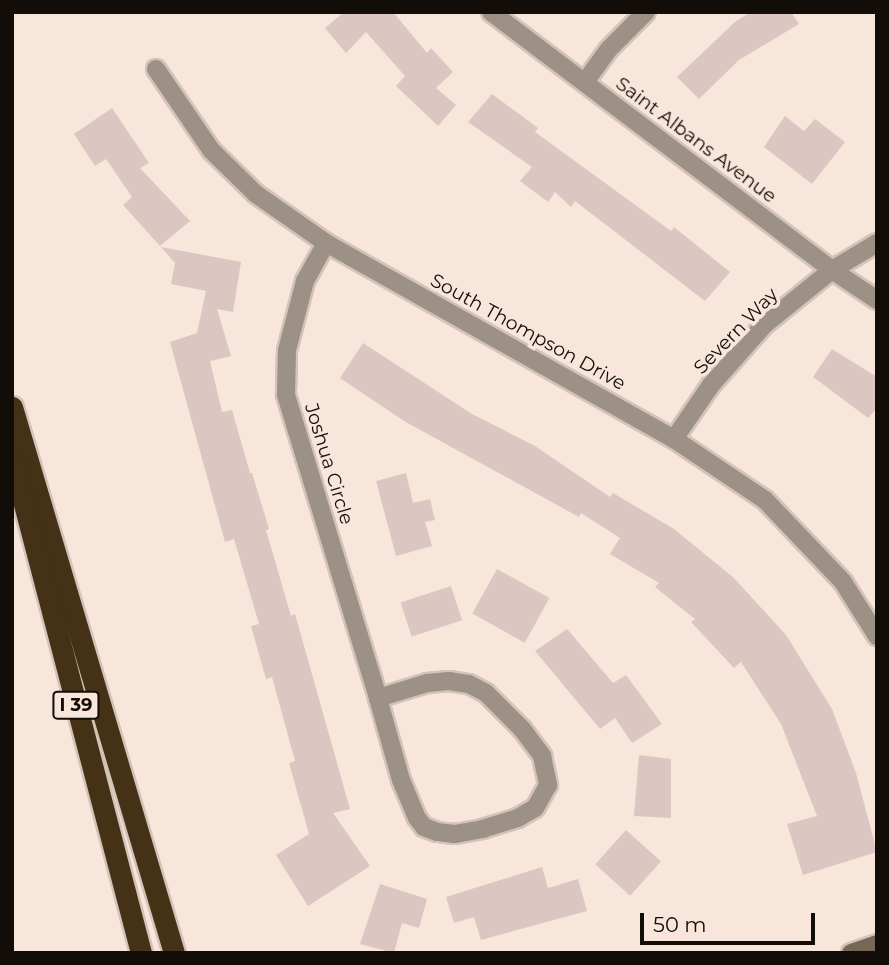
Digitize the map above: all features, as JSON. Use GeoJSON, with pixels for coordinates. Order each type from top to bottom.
{"type":"FeatureCollection","features":[{"type":"Feature","properties":{"kind":"highway"},"geometry":{"type":"LineString","coordinates":[[12,407],[174,953]]}},
{"type":"Feature","properties":{"kind":"highway","name":"I 39"},"geometry":{"type":"LineString","coordinates":[[12,458],[141,953]]}},
{"type":"Feature","properties":{"kind":"street","name":"Saint Albans Avenue"},"geometry":{"type":"LineString","coordinates":[[491,12],[832,271],[877,300]]}},
{"type":"Feature","properties":{"kind":"street"},"geometry":{"type":"LineString","coordinates":[[585,82],[610,50],[646,12]]}},
{"type":"Feature","properties":{"kind":"street","name":"South Thompson Drive"},"geometry":{"type":"LineString","coordinates":[[156,69],[211,150],[256,194],[326,243],[674,439],[765,500],[843,582],[877,636]]}},
{"type":"Feature","properties":{"kind":"street","name":"Joshua Circle"},"geometry":{"type":"LineString","coordinates":[[326,243],[306,282],[287,350],[286,395],[405,789],[417,818],[424,827],[454,834],[483,829],[518,818],[542,800],[548,785],[542,756],[522,729],[486,693],[469,684],[449,681],[427,683],[378,698]]}},
{"type":"Feature","properties":{"kind":"street","name":"Severn Way"},"geometry":{"type":"LineString","coordinates":[[674,439],[711,386],[755,335],[785,307],[832,271],[877,243]]}},
{"type":"Feature","properties":{"kind":"street"},"geometry":{"type":"LineString","coordinates":[[851,953],[877,944]]}},
{"type":"Feature","properties":{"kind":"building"},"geometry":{"type":"Polygon","coordinates":[[[344,12],[393,12],[427,53],[431,48],[453,72],[436,88],[456,105],[438,126],[396,86],[405,76],[366,32],[346,53],[325,28],[344,12]]]}},
{"type":"Feature","properties":{"kind":"building"},"geometry":{"type":"Polygon","coordinates":[[[751,12],[791,12],[799,24],[739,60],[699,99],[677,77],[736,21],[751,12]]]}},
{"type":"Feature","properties":{"kind":"building"},"geometry":{"type":"Polygon","coordinates":[[[492,94],[538,128],[535,132],[671,231],[674,227],[730,272],[705,301],[575,201],[571,207],[555,192],[548,202],[520,181],[532,167],[468,122],[492,94]]]}},
{"type":"Feature","properties":{"kind":"building"},"geometry":{"type":"Polygon","coordinates":[[[112,108],[149,163],[140,168],[190,221],[160,246],[123,205],[132,197],[106,159],[95,166],[74,134],[112,108]]]}},
{"type":"Feature","properties":{"kind":"building"},"geometry":{"type":"Polygon","coordinates":[[[785,116],[804,131],[815,119],[845,142],[812,184],[764,147],[785,116]]]}},
{"type":"Feature","properties":{"kind":"building"},"geometry":{"type":"Polygon","coordinates":[[[161,247],[241,262],[233,312],[217,309],[231,356],[210,361],[222,412],[232,410],[252,473],[291,616],[295,614],[350,809],[333,813],[370,866],[308,906],[276,855],[309,834],[289,763],[295,761],[272,677],[266,679],[251,626],[259,624],[234,539],[225,542],[170,342],[197,333],[206,291],[171,284],[175,263],[161,247]]]}},
{"type":"Feature","properties":{"kind":"building"},"geometry":{"type":"Polygon","coordinates":[[[363,343],[472,414],[535,446],[610,497],[613,493],[674,529],[734,578],[786,635],[832,709],[856,773],[877,852],[803,875],[787,824],[817,816],[781,724],[741,662],[734,668],[691,622],[695,619],[655,587],[659,583],[610,554],[620,538],[581,513],[579,517],[404,421],[340,378],[363,343]]]}},
{"type":"Feature","properties":{"kind":"building"},"geometry":{"type":"Polygon","coordinates":[[[832,349],[877,377],[877,408],[868,418],[813,377],[832,349]]]}},
{"type":"Feature","properties":{"kind":"building"},"geometry":{"type":"Polygon","coordinates":[[[406,473],[413,503],[430,499],[435,520],[425,522],[432,546],[396,556],[376,481],[406,473]]]}},
{"type":"Feature","properties":{"kind":"building"},"geometry":{"type":"Polygon","coordinates":[[[497,569],[549,598],[525,643],[472,614],[497,569]]]}},
{"type":"Feature","properties":{"kind":"building"},"geometry":{"type":"Polygon","coordinates":[[[451,586],[462,620],[412,637],[401,602],[451,586]]]}},
{"type":"Feature","properties":{"kind":"building"},"geometry":{"type":"Polygon","coordinates":[[[567,629],[613,683],[626,675],[662,724],[632,743],[615,718],[600,729],[535,651],[567,629]]]}},
{"type":"Feature","properties":{"kind":"building"},"geometry":{"type":"Polygon","coordinates":[[[639,755],[671,759],[671,818],[634,816],[639,755]]]}},
{"type":"Feature","properties":{"kind":"building"},"geometry":{"type":"Polygon","coordinates":[[[626,830],[661,861],[630,896],[595,864],[626,830]]]}},
{"type":"Feature","properties":{"kind":"building"},"geometry":{"type":"Polygon","coordinates":[[[542,867],[548,888],[578,879],[587,911],[481,940],[474,917],[454,923],[446,897],[542,867]]]}},
{"type":"Feature","properties":{"kind":"building"},"geometry":{"type":"Polygon","coordinates":[[[380,884],[427,899],[419,928],[402,923],[394,953],[360,944],[380,884]]]}}]}
